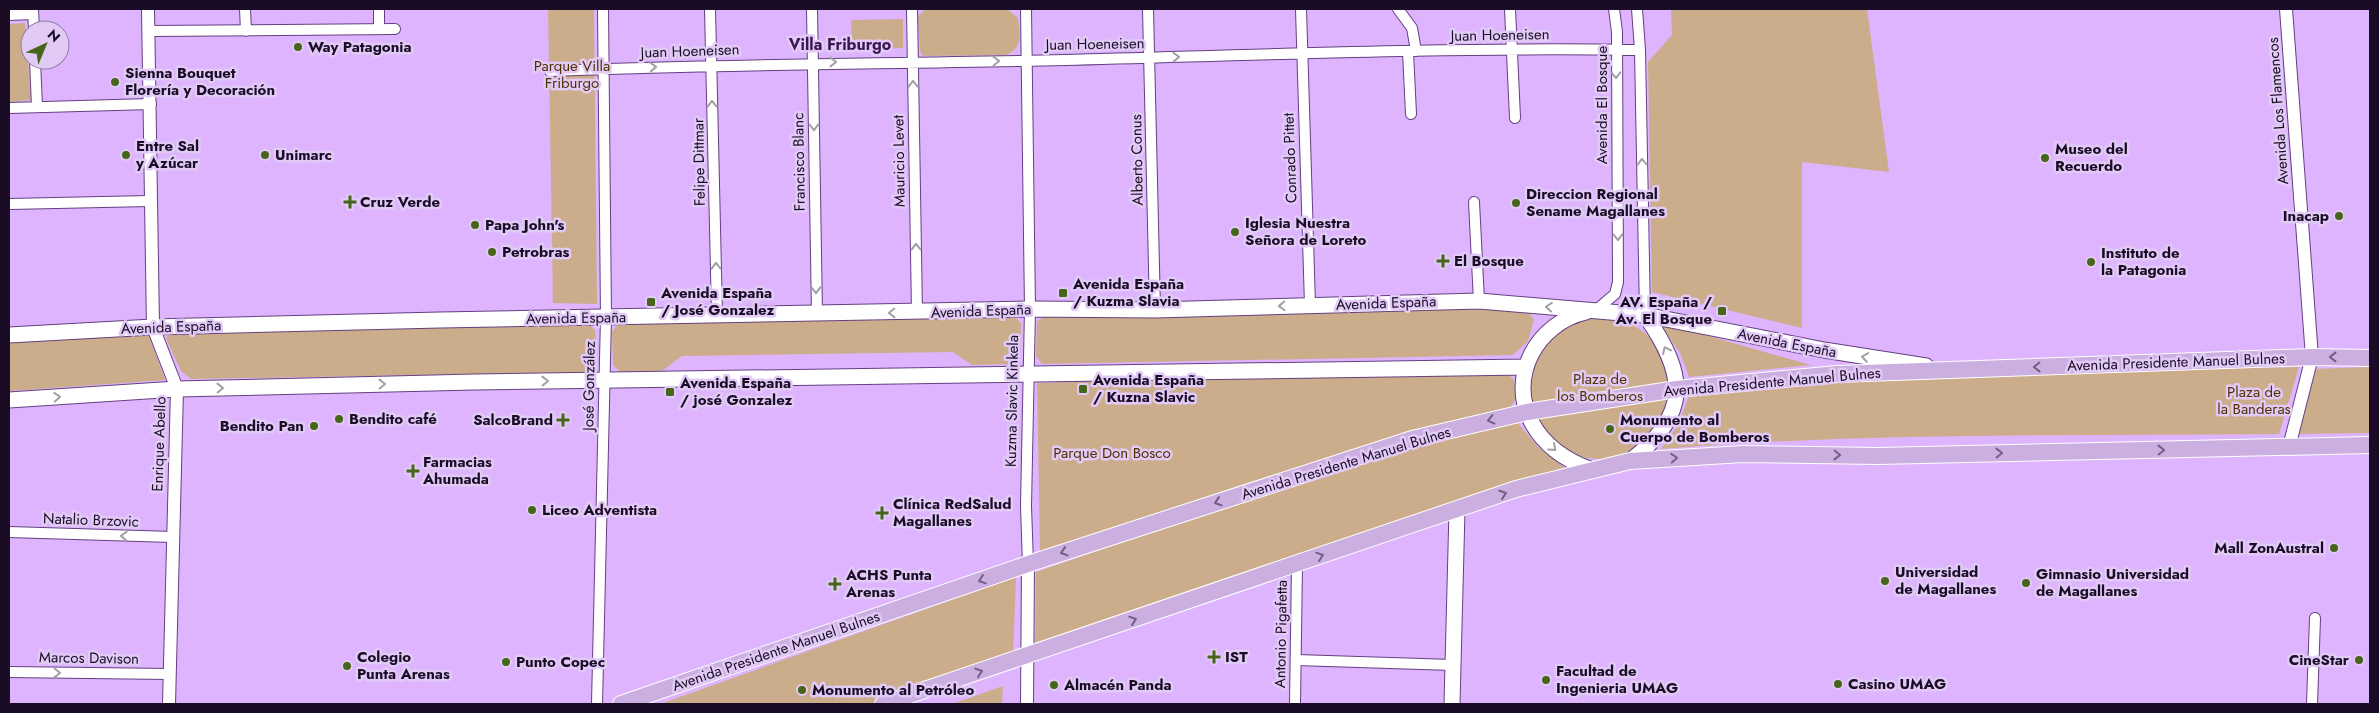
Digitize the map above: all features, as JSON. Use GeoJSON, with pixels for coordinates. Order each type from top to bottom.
{"type":"FeatureCollection","features":[{"type":"Feature","properties":{"kind":"main road","name":"Avenida España"},"geometry":{"type":"LineString","coordinates":[[9,335],[153,327],[606,317],[917,313],[1030,309],[1154,310],[1479,301],[1645,316],[1824,350],[1948,370]]}},
{"type":"Feature","properties":{"kind":"main road"},"geometry":{"type":"LineString","coordinates":[[1592,470],[1577,464],[1555,451],[1534,427],[1527,412],[1523,389],[1526,367],[1531,354],[1547,332],[1570,317],[1595,311]]}},
{"type":"Feature","properties":{"kind":"main road"},"geometry":{"type":"LineString","coordinates":[[1630,461],[1654,441],[1667,424],[1677,389],[1669,355],[1645,316]]}},
{"type":"Feature","properties":{"kind":"main road","name":"Avenida Presidente Manuel Bulnes"},"geometry":{"type":"LineString","coordinates":[[620,704],[1028,564],[1412,439],[1527,412],[1677,389],[1837,374],[2312,357],[2370,358]]}},
{"type":"Feature","properties":{"kind":"main road"},"geometry":{"type":"LineString","coordinates":[[9,400],[178,389],[605,380],[1526,367]]}},
{"type":"Feature","properties":{"kind":"main road"},"geometry":{"type":"LineString","coordinates":[[883,704],[1516,489],[1630,461],[1743,454],[1878,456],[2370,445]]}},
{"type":"Feature","properties":{"kind":"main road"},"geometry":{"type":"LineString","coordinates":[[1452,704],[1456,510]]}},
{"type":"Feature","properties":{"kind":"street","name":"Enrique Abello"},"geometry":{"type":"LineString","coordinates":[[148,9],[151,104],[150,200],[153,327],[178,389],[172,537],[169,704]]}},
{"type":"Feature","properties":{"kind":"street"},"geometry":{"type":"LineString","coordinates":[[246,9],[246,31]]}},
{"type":"Feature","properties":{"kind":"street"},"geometry":{"type":"LineString","coordinates":[[379,9],[379,29]]}},
{"type":"Feature","properties":{"kind":"street","name":"José González"},"geometry":{"type":"LineString","coordinates":[[597,704],[606,317],[603,9]]}},
{"type":"Feature","properties":{"kind":"street","name":"Felipe Dittmar"},"geometry":{"type":"LineString","coordinates":[[710,9],[718,315]]}},
{"type":"Feature","properties":{"kind":"street","name":"Francisco Blanc"},"geometry":{"type":"LineString","coordinates":[[812,9],[817,314]]}},
{"type":"Feature","properties":{"kind":"street","name":"Mauricio Levet"},"geometry":{"type":"LineString","coordinates":[[912,9],[917,313]]}},
{"type":"Feature","properties":{"kind":"street","name":"Kuzma Slavic Kinkela"},"geometry":{"type":"LineString","coordinates":[[1026,9],[1030,309],[1026,506],[1028,564],[1027,704]]}},
{"type":"Feature","properties":{"kind":"street","name":"Alberto Conus"},"geometry":{"type":"LineString","coordinates":[[1148,9],[1154,310]]}},
{"type":"Feature","properties":{"kind":"street","name":"Conrado Pittet"},"geometry":{"type":"LineString","coordinates":[[1301,9],[1310,305]]}},
{"type":"Feature","properties":{"kind":"street"},"geometry":{"type":"LineString","coordinates":[[1398,9],[1412,28],[1411,114]]}},
{"type":"Feature","properties":{"kind":"street"},"geometry":{"type":"LineString","coordinates":[[1510,9],[1514,50],[1515,118]]}},
{"type":"Feature","properties":{"kind":"street","name":"Avenida El Bosque"},"geometry":{"type":"LineString","coordinates":[[1595,311],[1615,294],[1618,282],[1617,32],[1614,9]]}},
{"type":"Feature","properties":{"kind":"street"},"geometry":{"type":"LineString","coordinates":[[1637,9],[1640,50],[1645,316]]}},
{"type":"Feature","properties":{"kind":"street","name":"Avenida Los Flamencos"},"geometry":{"type":"LineString","coordinates":[[2286,9],[2312,357],[2289,447]]}},
{"type":"Feature","properties":{"kind":"street"},"geometry":{"type":"LineString","coordinates":[[9,15],[33,11]]}},
{"type":"Feature","properties":{"kind":"street"},"geometry":{"type":"LineString","coordinates":[[148,31],[395,29]]}},
{"type":"Feature","properties":{"kind":"street","name":"Juan Hoeneisen"},"geometry":{"type":"LineString","coordinates":[[550,71],[812,62],[1026,61],[1514,50],[1640,50]]}},
{"type":"Feature","properties":{"kind":"street"},"geometry":{"type":"LineString","coordinates":[[35,70],[36,107]]}},
{"type":"Feature","properties":{"kind":"street"},"geometry":{"type":"LineString","coordinates":[[9,108],[151,104]]}},
{"type":"Feature","properties":{"kind":"street"},"geometry":{"type":"LineString","coordinates":[[9,204],[150,200]]}},
{"type":"Feature","properties":{"kind":"street"},"geometry":{"type":"LineString","coordinates":[[1474,202],[1479,301]]}},
{"type":"Feature","properties":{"kind":"street","name":"Natalio Brzovic"},"geometry":{"type":"LineString","coordinates":[[9,532],[172,537]]}},
{"type":"Feature","properties":{"kind":"street","name":"Antonio Pigafetta"},"geometry":{"type":"LineString","coordinates":[[1295,704],[1297,564]]}},
{"type":"Feature","properties":{"kind":"street"},"geometry":{"type":"LineString","coordinates":[[2312,704],[2315,618]]}},
{"type":"Feature","properties":{"kind":"street"},"geometry":{"type":"LineString","coordinates":[[1296,660],[1453,665]]}},
{"type":"Feature","properties":{"kind":"street","name":"Marcos Davison"},"geometry":{"type":"LineString","coordinates":[[9,672],[169,674]]}},
{"type":"Feature","properties":{"kind":"green space","name":"Parque Villa Friburgo"},"geometry":{"type":"Polygon","coordinates":[[[548,9],[594,9],[597,304],[553,303],[548,9]]]}},
{"type":"Feature","properties":{"kind":"green space"},"geometry":{"type":"Polygon","coordinates":[[[926,9],[1007,9],[1018,18],[1020,35],[1018,44],[1015,49],[1006,55],[923,56],[920,51],[918,16],[926,9]]]}},
{"type":"Feature","properties":{"kind":"green space"},"geometry":{"type":"Polygon","coordinates":[[[1671,9],[1867,9],[1889,172],[1802,162],[1802,328],[1652,292],[1648,62],[1672,35],[1671,9]]]}},
{"type":"Feature","properties":{"kind":"green space"},"geometry":{"type":"Polygon","coordinates":[[[903,19],[903,48],[852,49],[851,20],[903,19]]]}},
{"type":"Feature","properties":{"kind":"green space"},"geometry":{"type":"Polygon","coordinates":[[[20,23],[20,70],[29,70],[31,100],[9,102],[9,24],[20,23]]]}},
{"type":"Feature","properties":{"kind":"green space"},"geometry":{"type":"Polygon","coordinates":[[[1519,307],[1528,311],[1534,320],[1528,341],[1513,355],[1042,364],[1036,356],[1037,321],[1046,316],[1519,307]]]}},
{"type":"Feature","properties":{"kind":"green space"},"geometry":{"type":"Polygon","coordinates":[[[1014,316],[1021,323],[1020,357],[1013,364],[972,365],[953,352],[682,356],[662,371],[620,372],[613,365],[612,332],[618,324],[1014,316]]]}},
{"type":"Feature","properties":{"kind":"green space","name":"Plaza de los Bomberos"},"geometry":{"type":"Polygon","coordinates":[[[1600,317],[1614,318],[1627,322],[1640,329],[1650,338],[1659,348],[1666,361],[1670,374],[1670,402],[1666,415],[1659,428],[1650,438],[1640,447],[1627,454],[1614,458],[1600,459],[1586,458],[1573,454],[1560,447],[1550,438],[1541,428],[1534,415],[1530,402],[1529,388],[1530,374],[1534,361],[1541,348],[1550,338],[1560,329],[1573,322],[1586,318],[1600,317]]]}},
{"type":"Feature","properties":{"kind":"green space"},"geometry":{"type":"Polygon","coordinates":[[[587,323],[595,330],[597,365],[589,372],[191,379],[181,371],[166,338],[170,332],[587,323]]]}},
{"type":"Feature","properties":{"kind":"green space"},"geometry":{"type":"Polygon","coordinates":[[[1666,324],[1811,365],[1689,377],[1680,353],[1661,326],[1666,324]]]}},
{"type":"Feature","properties":{"kind":"green space"},"geometry":{"type":"Polygon","coordinates":[[[148,333],[165,380],[9,391],[9,343],[148,333]]]}},
{"type":"Feature","properties":{"kind":"green space","name":"Plaza de la Banderas"},"geometry":{"type":"Polygon","coordinates":[[[2299,367],[2279,434],[1892,437],[1661,449],[1678,425],[1690,393],[1908,375],[2299,367]]]}},
{"type":"Feature","properties":{"kind":"green space"},"geometry":{"type":"Polygon","coordinates":[[[2370,367],[2370,433],[2298,434],[2314,369],[2370,367]]]}},
{"type":"Feature","properties":{"kind":"green space","name":"Parque Don Bosco"},"geometry":{"type":"Polygon","coordinates":[[[1504,370],[1514,380],[1516,399],[1509,409],[1410,434],[1040,551],[1037,383],[1504,370]]]}},
{"type":"Feature","properties":{"kind":"green space"},"geometry":{"type":"Polygon","coordinates":[[[1517,422],[1538,447],[1566,469],[1035,659],[1036,572],[1419,440],[1517,422]]]}},
{"type":"Feature","properties":{"kind":"green space"},"geometry":{"type":"Polygon","coordinates":[[[1016,577],[1013,655],[872,704],[660,704],[1016,577]]]}},
{"type":"Feature","properties":{"kind":"green space"},"geometry":{"type":"Polygon","coordinates":[[[1003,686],[1002,704],[952,704],[1003,686]]]}},
{"type":"Feature","properties":{"kind":"place","name":"Way Patagonia"},"geometry":{"type":"Point","coordinates":[298,47]}},
{"type":"Feature","properties":{"kind":"place","name":"Sienna Bouquet Florería y Decoración"},"geometry":{"type":"Point","coordinates":[115,82]}},
{"type":"Feature","properties":{"kind":"place","name":"Entre Sal y Azúcar"},"geometry":{"type":"Point","coordinates":[126,155]}},
{"type":"Feature","properties":{"kind":"place","name":"Unimarc"},"geometry":{"type":"Point","coordinates":[265,155]}},
{"type":"Feature","properties":{"kind":"place","name":"Museo del Recuerdo"},"geometry":{"type":"Point","coordinates":[2045,158]}},
{"type":"Feature","properties":{"kind":"place","name":"Cruz Verde"},"geometry":{"type":"Point","coordinates":[350,202]}},
{"type":"Feature","properties":{"kind":"place","name":"Direccion Regional Sename Magallanes"},"geometry":{"type":"Point","coordinates":[1516,203]}},
{"type":"Feature","properties":{"kind":"place","name":"Inacap"},"geometry":{"type":"Point","coordinates":[2339,216]}},
{"type":"Feature","properties":{"kind":"place","name":"Papa John's"},"geometry":{"type":"Point","coordinates":[475,225]}},
{"type":"Feature","properties":{"kind":"place","name":"Iglesia Nuestra Señora de Loreto"},"geometry":{"type":"Point","coordinates":[1235,232]}},
{"type":"Feature","properties":{"kind":"place","name":"Petrobras"},"geometry":{"type":"Point","coordinates":[492,252]}},
{"type":"Feature","properties":{"kind":"place","name":"El Bosque"},"geometry":{"type":"Point","coordinates":[1443,261]}},
{"type":"Feature","properties":{"kind":"place","name":"Instituto de la Patagonia"},"geometry":{"type":"Point","coordinates":[2091,262]}},
{"type":"Feature","properties":{"kind":"place","name":"Avenida España / Kuzma Slavia"},"geometry":{"type":"Point","coordinates":[1063,293]}},
{"type":"Feature","properties":{"kind":"place","name":"Avenida España / José Gonzalez"},"geometry":{"type":"Point","coordinates":[651,302]}},
{"type":"Feature","properties":{"kind":"place","name":"AV. España / Av. El Bosque"},"geometry":{"type":"Point","coordinates":[1722,311]}},
{"type":"Feature","properties":{"kind":"place","name":"Avenida España / Kuzna Slavic"},"geometry":{"type":"Point","coordinates":[1083,389]}},
{"type":"Feature","properties":{"kind":"place","name":"Avenida España / josé Gonzalez"},"geometry":{"type":"Point","coordinates":[670,392]}},
{"type":"Feature","properties":{"kind":"place","name":"Bendito café"},"geometry":{"type":"Point","coordinates":[339,419]}},
{"type":"Feature","properties":{"kind":"place","name":"SalcoBrand"},"geometry":{"type":"Point","coordinates":[563,420]}},
{"type":"Feature","properties":{"kind":"place","name":"Bendito Pan"},"geometry":{"type":"Point","coordinates":[314,426]}},
{"type":"Feature","properties":{"kind":"place","name":"Monumento al Cuerpo de Bomberos"},"geometry":{"type":"Point","coordinates":[1610,429]}},
{"type":"Feature","properties":{"kind":"place","name":"Farmacias Ahumada"},"geometry":{"type":"Point","coordinates":[413,471]}},
{"type":"Feature","properties":{"kind":"place","name":"Liceo Adventista"},"geometry":{"type":"Point","coordinates":[532,510]}},
{"type":"Feature","properties":{"kind":"place","name":"Clínica RedSalud Magallanes"},"geometry":{"type":"Point","coordinates":[882,513]}},
{"type":"Feature","properties":{"kind":"place","name":"Mall ZonAustral"},"geometry":{"type":"Point","coordinates":[2334,548]}},
{"type":"Feature","properties":{"kind":"place","name":"Universidad de Magallanes"},"geometry":{"type":"Point","coordinates":[1885,581]}},
{"type":"Feature","properties":{"kind":"place","name":"Gimnasio Universidad de Magallanes"},"geometry":{"type":"Point","coordinates":[2026,583]}},
{"type":"Feature","properties":{"kind":"place","name":"ACHS Punta Arenas"},"geometry":{"type":"Point","coordinates":[835,584]}},
{"type":"Feature","properties":{"kind":"place","name":"IST"},"geometry":{"type":"Point","coordinates":[1214,657]}},
{"type":"Feature","properties":{"kind":"place","name":"CineStar"},"geometry":{"type":"Point","coordinates":[2359,660]}},
{"type":"Feature","properties":{"kind":"place","name":"Punto Copec"},"geometry":{"type":"Point","coordinates":[506,662]}},
{"type":"Feature","properties":{"kind":"place","name":"Colegio Punta Arenas"},"geometry":{"type":"Point","coordinates":[347,666]}},
{"type":"Feature","properties":{"kind":"place","name":"Facultad de Ingenieria UMAG"},"geometry":{"type":"Point","coordinates":[1546,680]}},
{"type":"Feature","properties":{"kind":"place","name":"Casino UMAG"},"geometry":{"type":"Point","coordinates":[1838,684]}},
{"type":"Feature","properties":{"kind":"place","name":"Almacén Panda"},"geometry":{"type":"Point","coordinates":[1054,685]}},
{"type":"Feature","properties":{"kind":"place","name":"Monumento al Petróleo"},"geometry":{"type":"Point","coordinates":[802,690]}},
{"type":"Feature","properties":{"kind":"district","name":"Villa Friburgo"},"geometry":{"type":"Point","coordinates":[840,44]}}]}
